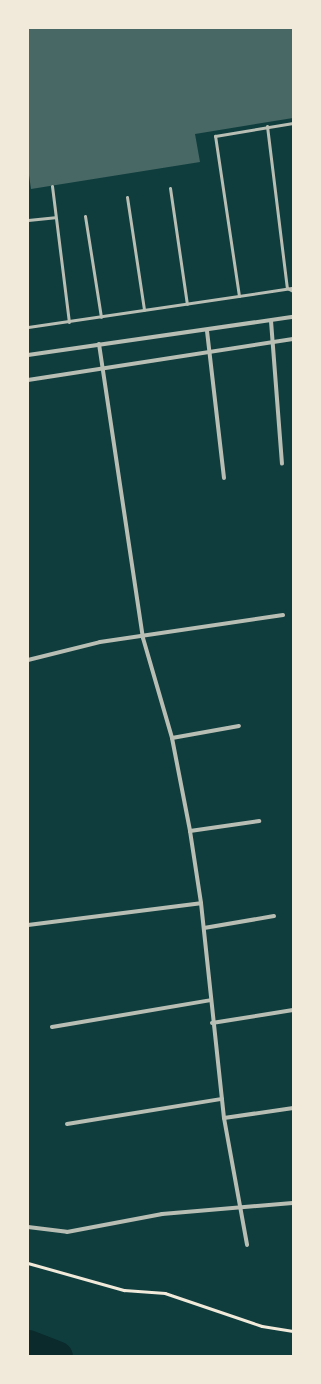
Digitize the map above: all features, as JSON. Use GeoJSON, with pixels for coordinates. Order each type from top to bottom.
{"type":"FeatureCollection","features":[{"type":"Feature","properties":{"kind":"street"},"geometry":{"type":"LineString","coordinates":[[28,355],[99,344],[207,331],[293,317]]}},
{"type":"Feature","properties":{"kind":"street"},"geometry":{"type":"LineString","coordinates":[[271,320],[282,464]]}},
{"type":"Feature","properties":{"kind":"street"},"geometry":{"type":"LineString","coordinates":[[207,331],[224,478]]}},
{"type":"Feature","properties":{"kind":"street"},"geometry":{"type":"LineString","coordinates":[[28,380],[293,339]]}},
{"type":"Feature","properties":{"kind":"street"},"geometry":{"type":"LineString","coordinates":[[99,344],[104,369],[143,638],[172,738],[190,831],[204,928],[212,1023],[224,1118],[247,1245]]}},
{"type":"Feature","properties":{"kind":"street"},"geometry":{"type":"LineString","coordinates":[[28,660],[100,642],[143,638],[283,616]]}},
{"type":"Feature","properties":{"kind":"street"},"geometry":{"type":"LineString","coordinates":[[172,738],[239,726]]}},
{"type":"Feature","properties":{"kind":"street"},"geometry":{"type":"LineString","coordinates":[[190,831],[259,821]]}},
{"type":"Feature","properties":{"kind":"street"},"geometry":{"type":"LineString","coordinates":[[28,925],[201,903]]}},
{"type":"Feature","properties":{"kind":"street"},"geometry":{"type":"LineString","coordinates":[[204,928],[274,916]]}},
{"type":"Feature","properties":{"kind":"street"},"geometry":{"type":"LineString","coordinates":[[52,1027],[211,1000]]}},
{"type":"Feature","properties":{"kind":"street"},"geometry":{"type":"LineString","coordinates":[[212,1023],[293,1010]]}},
{"type":"Feature","properties":{"kind":"street"},"geometry":{"type":"LineString","coordinates":[[68,1124],[222,1099]]}},
{"type":"Feature","properties":{"kind":"street"},"geometry":{"type":"LineString","coordinates":[[224,1118],[293,1108]]}},
{"type":"Feature","properties":{"kind":"street"},"geometry":{"type":"LineString","coordinates":[[28,1227],[67,1232],[162,1214],[241,1208],[293,1202]]}},
{"type":"Feature","properties":{"kind":"lane"},"geometry":{"type":"LineString","coordinates":[[239,296],[214,139],[219,134],[293,123]]}},
{"type":"Feature","properties":{"kind":"lane"},"geometry":{"type":"LineString","coordinates":[[267,126],[287,288]]}},
{"type":"Feature","properties":{"kind":"lane"},"geometry":{"type":"LineString","coordinates":[[52,186],[69,322]]}},
{"type":"Feature","properties":{"kind":"lane"},"geometry":{"type":"LineString","coordinates":[[170,188],[187,304]]}},
{"type":"Feature","properties":{"kind":"lane"},"geometry":{"type":"LineString","coordinates":[[127,197],[144,310]]}},
{"type":"Feature","properties":{"kind":"lane"},"geometry":{"type":"LineString","coordinates":[[85,216],[101,317]]}},
{"type":"Feature","properties":{"kind":"lane"},"geometry":{"type":"LineString","coordinates":[[28,220],[56,217]]}},
{"type":"Feature","properties":{"kind":"lane"},"geometry":{"type":"LineString","coordinates":[[287,288],[293,291]]}},
{"type":"Feature","properties":{"kind":"lane"},"geometry":{"type":"LineString","coordinates":[[28,327],[293,288]]}},
{"type":"Feature","properties":{"kind":"path"},"geometry":{"type":"LineString","coordinates":[[28,1263],[124,1290],[165,1293],[262,1326],[293,1331]]}},
{"type":"Feature","properties":{"kind":"building"},"geometry":{"type":"Polygon","coordinates":[[[28,28],[293,28],[293,118],[195,134],[200,162],[31,189],[28,168],[28,28]]]}},
{"type":"Feature","properties":{"kind":"waterway"},"geometry":{"type":"LineString","coordinates":[[28,1345],[57,1356]]}}]}
